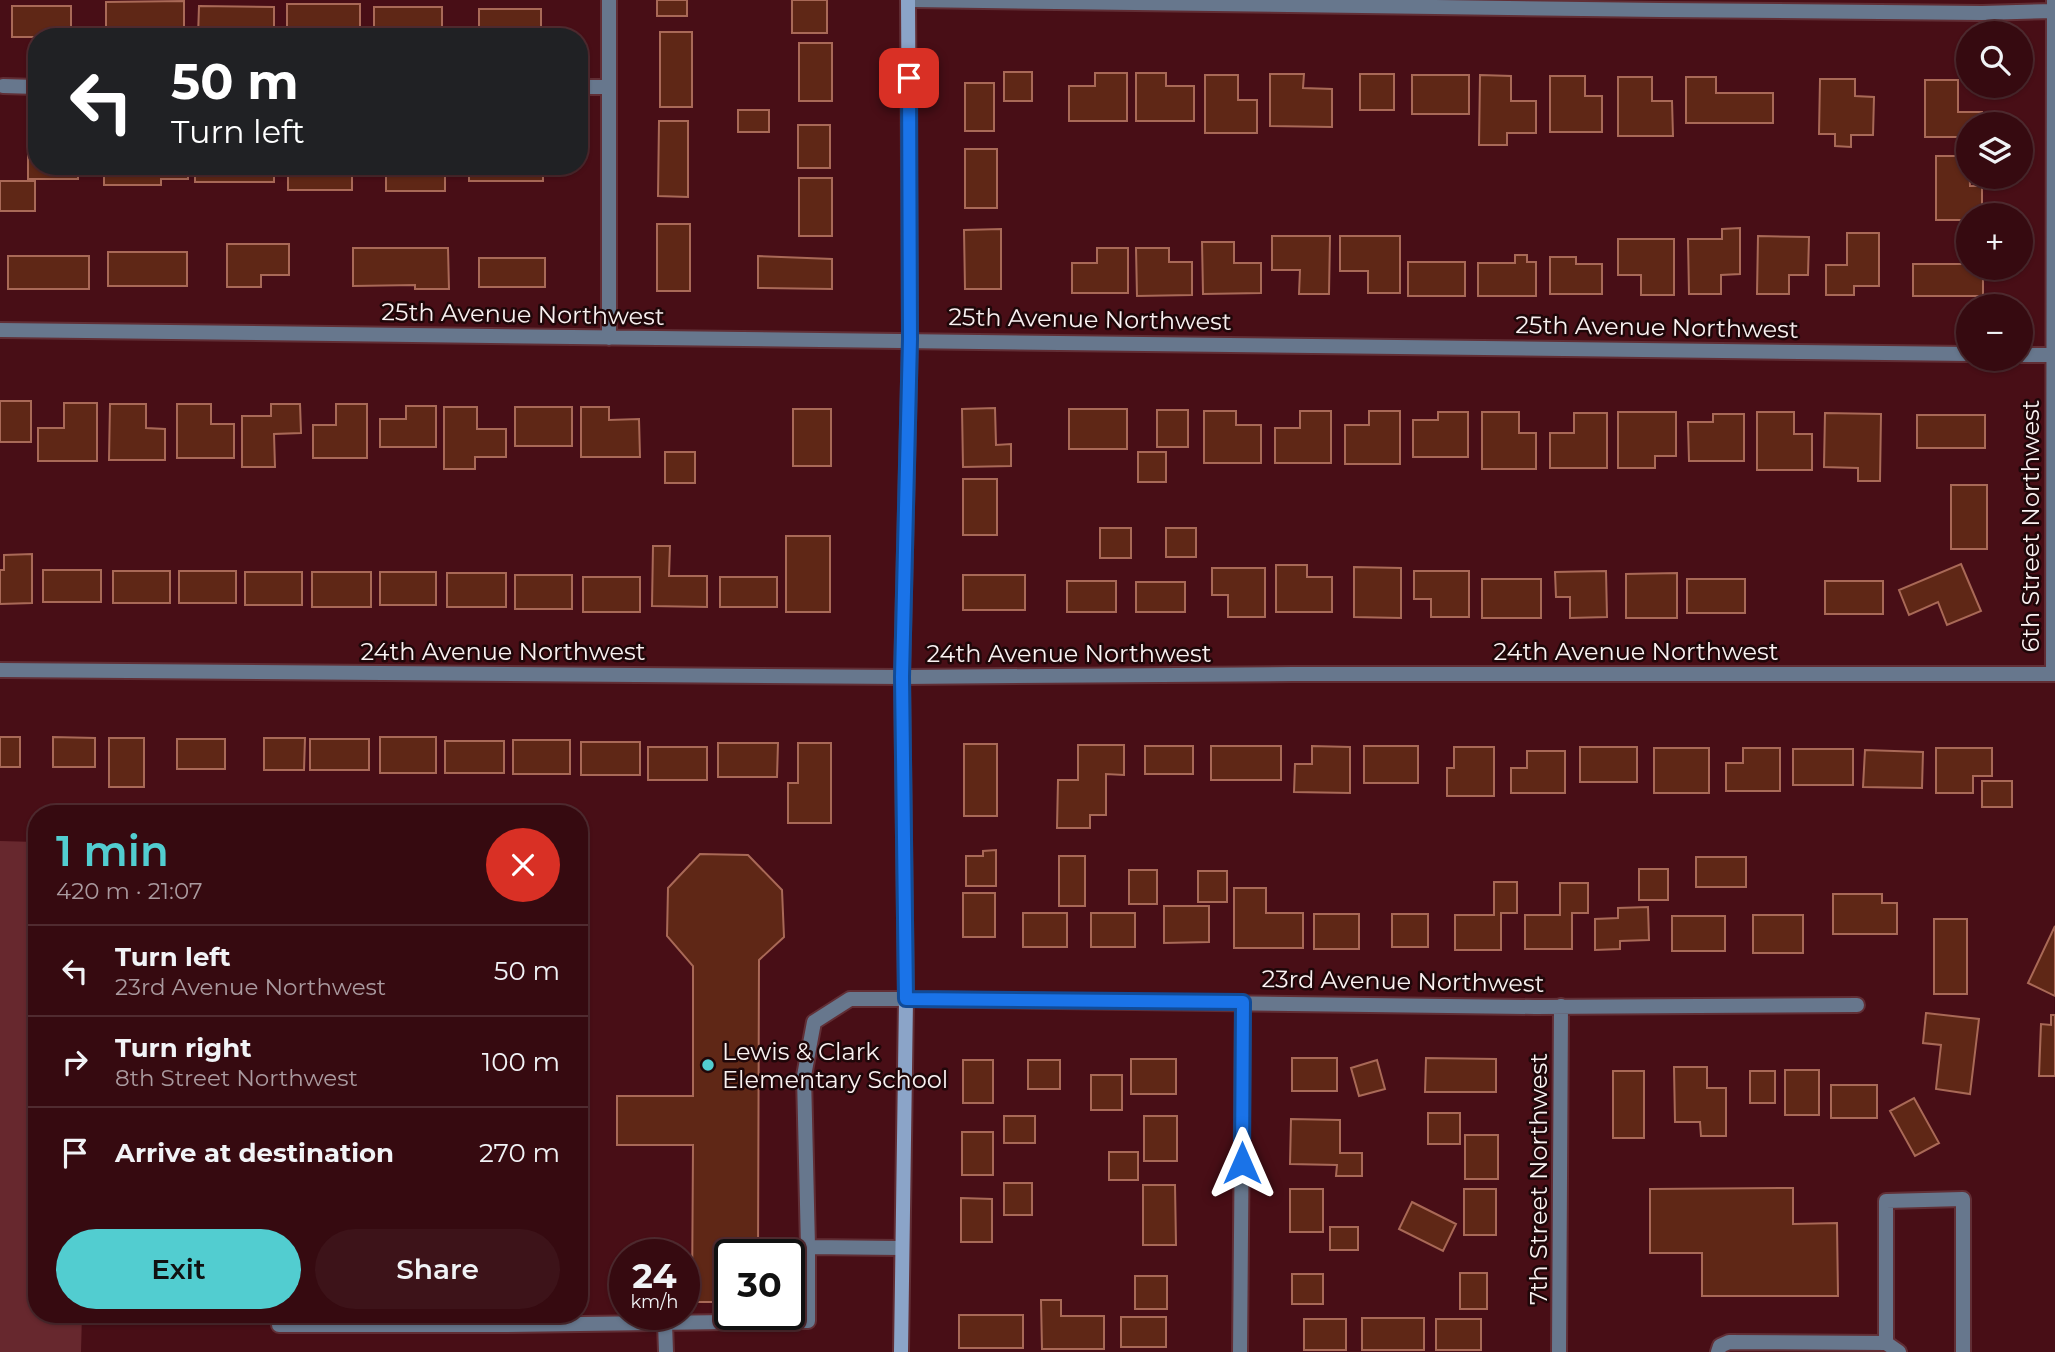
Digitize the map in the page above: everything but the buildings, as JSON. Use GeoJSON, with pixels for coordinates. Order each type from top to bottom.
{"type":"FeatureCollection","features":[{"type":"Feature","properties":{"kind":"street"},"geometry":{"type":"LineString","coordinates":[[609,0],[609,338]]}},
{"type":"Feature","properties":{"kind":"street"},"geometry":{"type":"LineString","coordinates":[[901,1352],[906,999],[902,677],[910,339],[910,0],[1408,3],[1982,13],[2054,5]]}},
{"type":"Feature","properties":{"kind":"street","name":"6th Street Northwest"},"geometry":{"type":"LineString","coordinates":[[2054,5],[2054,674]]}},
{"type":"Feature","properties":{"kind":"street"},"geometry":{"type":"LineString","coordinates":[[3,86],[28,87]]}},
{"type":"Feature","properties":{"kind":"street"},"geometry":{"type":"LineString","coordinates":[[588,87],[609,87]]}},
{"type":"Feature","properties":{"kind":"street","name":"25th Avenue Northwest"},"geometry":{"type":"LineString","coordinates":[[0,330],[1956,354]]}},
{"type":"Feature","properties":{"kind":"street"},"geometry":{"type":"LineString","coordinates":[[2033,355],[2054,355]]}},
{"type":"Feature","properties":{"kind":"street","name":"24th Avenue Northwest"},"geometry":{"type":"LineString","coordinates":[[0,670],[902,677],[2054,674]]}},
{"type":"Feature","properties":{"kind":"street","name":"23rd Avenue Northwest"},"geometry":{"type":"LineString","coordinates":[[700,1323],[808,1321],[804,1076],[814,1023],[850,999],[1561,1006],[1857,1005]]}},
{"type":"Feature","properties":{"kind":"street"},"geometry":{"type":"LineString","coordinates":[[1240,1352],[1243,1002]]}},
{"type":"Feature","properties":{"kind":"street","name":"7th Street Northwest"},"geometry":{"type":"LineString","coordinates":[[1559,1352],[1561,1006]]}},
{"type":"Feature","properties":{"kind":"street"},"geometry":{"type":"LineString","coordinates":[[1886,1343],[1886,1200],[1963,1199],[1964,1352]]}},
{"type":"Feature","properties":{"kind":"street"},"geometry":{"type":"LineString","coordinates":[[808,1247],[901,1248]]}},
{"type":"Feature","properties":{"kind":"street"},"geometry":{"type":"LineString","coordinates":[[279,1325],[609,1323]]}},
{"type":"Feature","properties":{"kind":"street"},"geometry":{"type":"LineString","coordinates":[[665,1330],[666,1352]]}},
{"type":"Feature","properties":{"kind":"street"},"geometry":{"type":"LineString","coordinates":[[1718,1352],[1720,1346],[1730,1342],[1886,1343],[1899,1352]]}},
{"type":"Feature","properties":{"kind":"shaded area"},"geometry":{"type":"Polygon","coordinates":[[[0,841],[28,842],[28,1323],[82,1323],[81,1352],[0,1352],[0,841]]]}},
{"type":"Feature","properties":{"kind":"place","name":"Lewis & Clark Elementary School"},"geometry":{"type":"Point","coordinates":[708,1065]}},
{"type":"Feature","properties":{"kind":"route"},"geometry":{"type":"LineString","coordinates":[[909,78],[910,339],[902,677],[906,999],[1243,1002],[1242,1163]]}}]}
